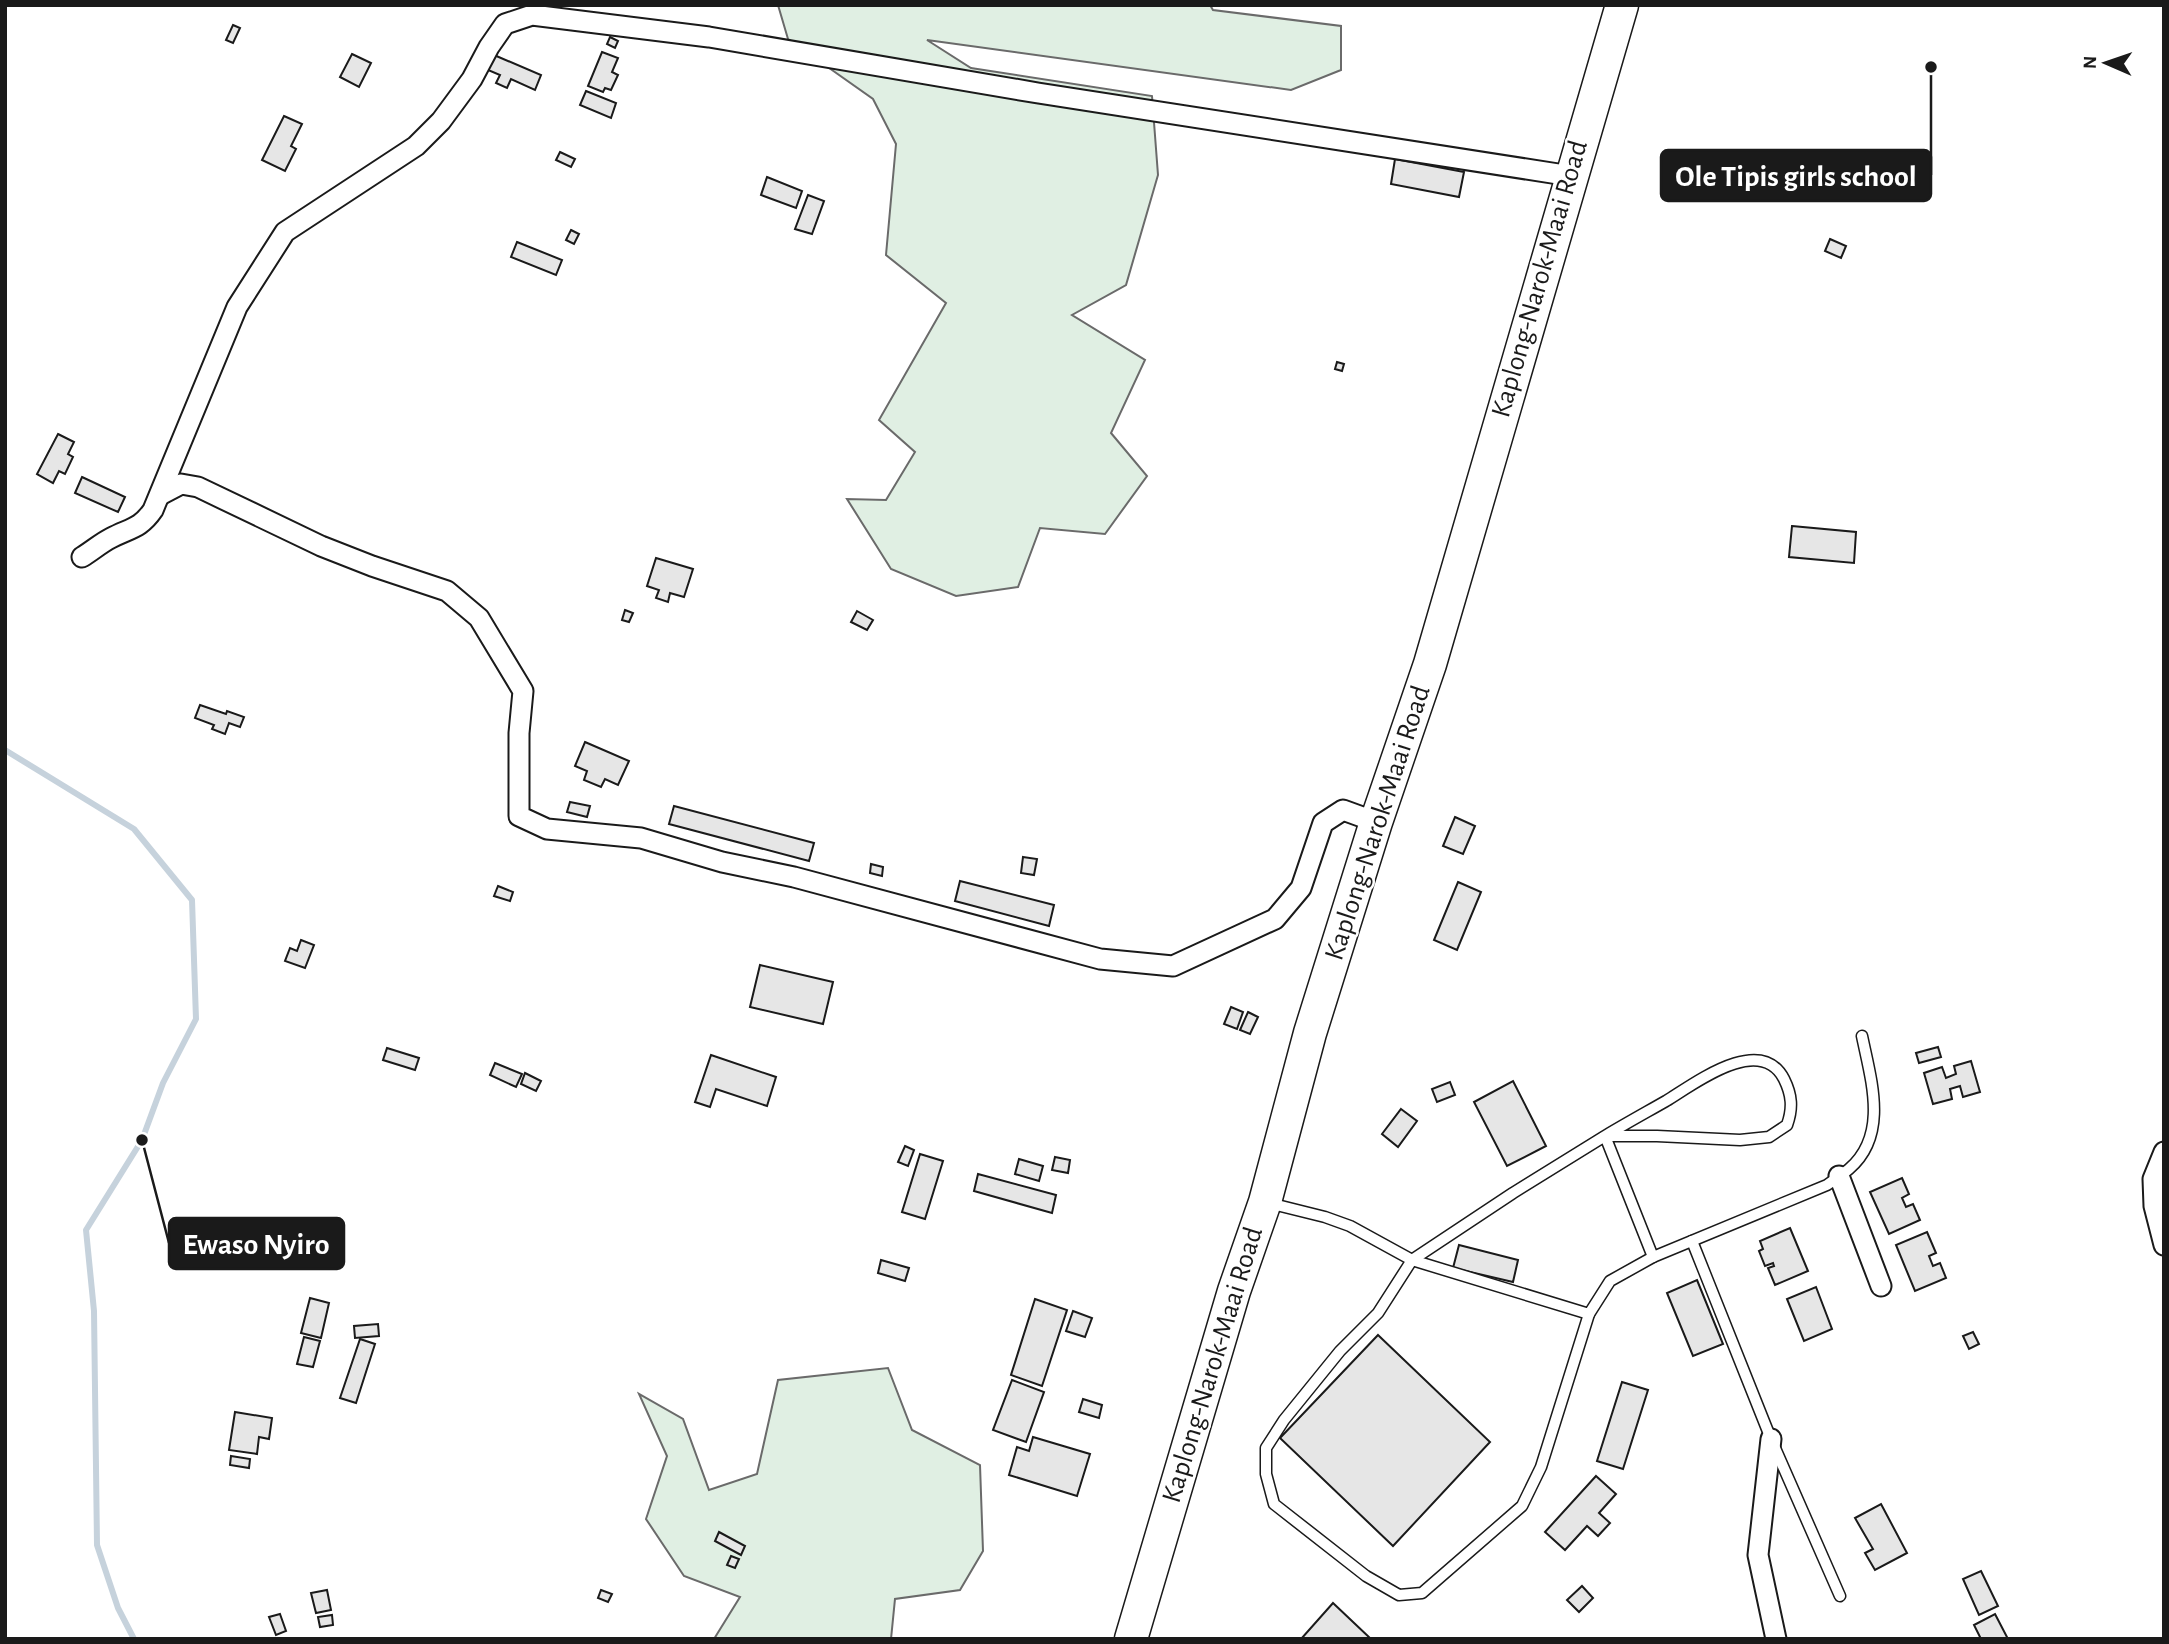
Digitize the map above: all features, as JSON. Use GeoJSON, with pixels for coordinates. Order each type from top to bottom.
{"type":"FeatureCollection","features":[{"type":"Feature","properties":{"kind":"highway","name":"Kaplong-Narok-Maai Road"},"geometry":{"type":"LineString","coordinates":[[1131,1639],[1234,1292],[1265,1202],[1310,1033],[1376,822],[1430,664],[1622,5]]}},
{"type":"Feature","properties":{"kind":"street"},"geometry":{"type":"LineString","coordinates":[[82,556],[97,549],[108,539],[144,523],[160,495],[237,307],[285,232],[416,146],[441,121],[472,79],[488,47],[505,24],[532,15],[709,37],[1038,93],[1571,176]]}},
{"type":"Feature","properties":{"kind":"street"},"geometry":{"type":"LineString","coordinates":[[160,495],[181,484],[198,487],[321,546],[447,591],[478,618],[523,691],[519,733],[519,816],[547,829],[641,838],[722,862],[794,877],[1100,959],[1173,967],[1275,919],[1301,888],[1323,823],[1343,810],[1376,822]]}},
{"type":"Feature","properties":{"kind":"street"},"geometry":{"type":"LineString","coordinates":[[2164,1152],[2152,1179],[2154,1206],[2164,1245]]}},
{"type":"Feature","properties":{"kind":"street"},"geometry":{"type":"LineString","coordinates":[[1839,1176],[1881,1286]]}},
{"type":"Feature","properties":{"kind":"street"},"geometry":{"type":"LineString","coordinates":[[1771,1439],[1758,1555],[1776,1639]]}},
{"type":"Feature","properties":{"kind":"lane"},"geometry":{"type":"LineString","coordinates":[[1605,1136],[1740,1140],[1769,1137],[1787,1125],[1792,1111],[1790,1091],[1779,1070],[1761,1060],[1734,1063],[1710,1073],[1605,1136],[1513,1193],[1412,1261],[1378,1313],[1340,1351],[1284,1420],[1266,1448],[1266,1474],[1274,1504],[1366,1576],[1399,1595],[1422,1593],[1522,1506],[1541,1467],[1589,1314],[1610,1281],[1653,1257],[1827,1185],[1851,1168],[1867,1146],[1875,1117],[1873,1087],[1862,1036]]}},
{"type":"Feature","properties":{"kind":"lane"},"geometry":{"type":"LineString","coordinates":[[1605,1136],[1653,1257]]}},
{"type":"Feature","properties":{"kind":"lane"},"geometry":{"type":"LineString","coordinates":[[1265,1202],[1350,1226],[1412,1261],[1589,1314]]}},
{"type":"Feature","properties":{"kind":"lane"},"geometry":{"type":"LineString","coordinates":[[1692,1241],[1771,1439],[1840,1596]]}},
{"type":"Feature","properties":{"kind":"green space"},"geometry":{"type":"Polygon","coordinates":[[[778,5],[1210,5],[1213,10],[1341,26],[1341,70],[1291,90],[927,40],[971,68],[1152,96],[1158,175],[1126,285],[1072,315],[1145,360],[1111,433],[1147,476],[1105,534],[1040,528],[1018,587],[956,596],[891,569],[847,499],[886,500],[915,452],[879,420],[946,303],[886,255],[896,144],[873,99],[788,39],[778,5]]]}},
{"type":"Feature","properties":{"kind":"green space"},"geometry":{"type":"Polygon","coordinates":[[[888,1368],[912,1430],[980,1465],[983,1551],[960,1590],[895,1599],[891,1639],[714,1639],[740,1597],[684,1576],[646,1519],[667,1456],[639,1394],[683,1419],[709,1490],[757,1474],[778,1380],[888,1368]]]}},
{"type":"Feature","properties":{"kind":"building"},"geometry":{"type":"Polygon","coordinates":[[[233,25],[240,28],[233,43],[226,40],[233,25]]]}},
{"type":"Feature","properties":{"kind":"building"},"geometry":{"type":"Polygon","coordinates":[[[610,37],[618,41],[615,48],[607,44],[610,37]]]}},
{"type":"Feature","properties":{"kind":"building"},"geometry":{"type":"Polygon","coordinates":[[[602,52],[618,58],[612,72],[618,75],[611,90],[605,88],[603,92],[588,86],[602,52]]]}},
{"type":"Feature","properties":{"kind":"building"},"geometry":{"type":"Polygon","coordinates":[[[352,54],[371,63],[359,87],[340,77],[352,54]]]}},
{"type":"Feature","properties":{"kind":"building"},"geometry":{"type":"Polygon","coordinates":[[[494,55],[541,75],[535,90],[511,79],[507,88],[496,83],[500,75],[488,70],[494,55]]]}},
{"type":"Feature","properties":{"kind":"building"},"geometry":{"type":"Polygon","coordinates":[[[586,91],[616,103],[611,118],[580,105],[586,91]]]}},
{"type":"Feature","properties":{"kind":"building"},"geometry":{"type":"Polygon","coordinates":[[[284,116],[302,124],[291,146],[296,149],[285,171],[262,160],[284,116]]]}},
{"type":"Feature","properties":{"kind":"building"},"geometry":{"type":"Polygon","coordinates":[[[560,152],[575,159],[571,167],[556,160],[560,152]]]}},
{"type":"Feature","properties":{"kind":"building"},"geometry":{"type":"Polygon","coordinates":[[[1395,159],[1464,172],[1459,197],[1391,184],[1395,159]]]}},
{"type":"Feature","properties":{"kind":"building"},"geometry":{"type":"Polygon","coordinates":[[[767,177],[802,191],[796,208],[761,195],[767,177]]]}},
{"type":"Feature","properties":{"kind":"building"},"geometry":{"type":"Polygon","coordinates":[[[808,195],[824,201],[812,234],[795,229],[808,195]]]}},
{"type":"Feature","properties":{"kind":"building"},"geometry":{"type":"Polygon","coordinates":[[[571,230],[579,234],[574,244],[566,240],[571,230]]]}},
{"type":"Feature","properties":{"kind":"building"},"geometry":{"type":"Polygon","coordinates":[[[1830,239],[1846,246],[1841,258],[1825,251],[1830,239]]]}},
{"type":"Feature","properties":{"kind":"building"},"geometry":{"type":"Polygon","coordinates":[[[517,242],[562,260],[556,275],[511,257],[517,242]]]}},
{"type":"Feature","properties":{"kind":"building"},"geometry":{"type":"Polygon","coordinates":[[[1337,362],[1344,364],[1342,371],[1335,369],[1337,362]]]}},
{"type":"Feature","properties":{"kind":"building"},"geometry":{"type":"Polygon","coordinates":[[[58,434],[74,442],[68,454],[73,457],[65,474],[59,471],[53,483],[37,474],[58,434]]]}},
{"type":"Feature","properties":{"kind":"building"},"geometry":{"type":"Polygon","coordinates":[[[82,477],[125,497],[118,512],[75,493],[82,477]]]}},
{"type":"Feature","properties":{"kind":"building"},"geometry":{"type":"Polygon","coordinates":[[[1792,526],[1856,532],[1854,563],[1789,557],[1792,526]]]}},
{"type":"Feature","properties":{"kind":"building"},"geometry":{"type":"Polygon","coordinates":[[[656,558],[693,569],[684,597],[670,593],[668,602],[656,598],[659,590],[647,586],[656,558]]]}},
{"type":"Feature","properties":{"kind":"building"},"geometry":{"type":"Polygon","coordinates":[[[625,610],[633,613],[629,622],[622,620],[625,610]]]}},
{"type":"Feature","properties":{"kind":"building"},"geometry":{"type":"Polygon","coordinates":[[[857,611],[873,620],[867,630],[851,622],[857,611]]]}},
{"type":"Feature","properties":{"kind":"building"},"geometry":{"type":"Polygon","coordinates":[[[200,705],[244,717],[240,727],[229,723],[225,734],[212,729],[214,725],[195,718],[200,705]]]}},
{"type":"Feature","properties":{"kind":"building"},"geometry":{"type":"Polygon","coordinates":[[[585,742],[629,761],[618,785],[605,779],[601,787],[584,780],[587,771],[575,766],[585,742]]]}},
{"type":"Feature","properties":{"kind":"building"},"geometry":{"type":"Polygon","coordinates":[[[570,802],[590,806],[587,817],[567,812],[570,802]]]}},
{"type":"Feature","properties":{"kind":"building"},"geometry":{"type":"Polygon","coordinates":[[[674,806],[814,843],[809,861],[669,824],[674,806]]]}},
{"type":"Feature","properties":{"kind":"building"},"geometry":{"type":"Polygon","coordinates":[[[1455,817],[1475,826],[1463,854],[1443,846],[1455,817]]]}},
{"type":"Feature","properties":{"kind":"building"},"geometry":{"type":"Polygon","coordinates":[[[1023,857],[1037,859],[1034,875],[1021,873],[1023,857]]]}},
{"type":"Feature","properties":{"kind":"building"},"geometry":{"type":"Polygon","coordinates":[[[871,864],[883,867],[882,876],[870,873],[871,864]]]}},
{"type":"Feature","properties":{"kind":"building"},"geometry":{"type":"Polygon","coordinates":[[[960,881],[1054,905],[1049,926],[955,901],[960,881]]]}},
{"type":"Feature","properties":{"kind":"building"},"geometry":{"type":"Polygon","coordinates":[[[1458,882],[1481,892],[1457,950],[1434,940],[1458,882]]]}},
{"type":"Feature","properties":{"kind":"building"},"geometry":{"type":"Polygon","coordinates":[[[498,886],[513,892],[510,901],[494,896],[498,886]]]}},
{"type":"Feature","properties":{"kind":"building"},"geometry":{"type":"Polygon","coordinates":[[[301,940],[314,945],[305,968],[285,961],[290,948],[297,951],[301,940]]]}},
{"type":"Feature","properties":{"kind":"building"},"geometry":{"type":"Polygon","coordinates":[[[760,965],[833,982],[823,1024],[750,1007],[760,965]]]}},
{"type":"Feature","properties":{"kind":"building"},"geometry":{"type":"Polygon","coordinates":[[[1231,1007],[1243,1012],[1237,1029],[1224,1024],[1231,1007]]]}},
{"type":"Feature","properties":{"kind":"building"},"geometry":{"type":"Polygon","coordinates":[[[1248,1012],[1258,1017],[1250,1034],[1240,1030],[1248,1012]]]}},
{"type":"Feature","properties":{"kind":"building"},"geometry":{"type":"Polygon","coordinates":[[[1938,1047],[1941,1057],[1919,1063],[1916,1053],[1938,1047]]]}},
{"type":"Feature","properties":{"kind":"building"},"geometry":{"type":"Polygon","coordinates":[[[387,1048],[419,1058],[415,1070],[383,1060],[387,1048]]]}},
{"type":"Feature","properties":{"kind":"building"},"geometry":{"type":"Polygon","coordinates":[[[711,1055],[776,1077],[767,1106],[716,1089],[710,1107],[695,1102],[711,1055]]]}},
{"type":"Feature","properties":{"kind":"building"},"geometry":{"type":"Polygon","coordinates":[[[1971,1061],[1980,1092],[1963,1097],[1960,1086],[1950,1089],[1952,1099],[1933,1104],[1924,1073],[1942,1067],[1946,1078],[1956,1074],[1954,1066],[1971,1061]]]}},
{"type":"Feature","properties":{"kind":"building"},"geometry":{"type":"Polygon","coordinates":[[[495,1063],[522,1074],[516,1087],[490,1075],[495,1063]]]}},
{"type":"Feature","properties":{"kind":"building"},"geometry":{"type":"Polygon","coordinates":[[[525,1073],[541,1081],[536,1091],[521,1084],[525,1073]]]}},
{"type":"Feature","properties":{"kind":"building"},"geometry":{"type":"Polygon","coordinates":[[[1513,1081],[1546,1146],[1507,1166],[1474,1102],[1513,1081]]]}},
{"type":"Feature","properties":{"kind":"building"},"geometry":{"type":"Polygon","coordinates":[[[1450,1082],[1455,1095],[1437,1102],[1432,1089],[1450,1082]]]}},
{"type":"Feature","properties":{"kind":"building"},"geometry":{"type":"Polygon","coordinates":[[[1401,1109],[1417,1121],[1398,1147],[1382,1134],[1401,1109]]]}},
{"type":"Feature","properties":{"kind":"building"},"geometry":{"type":"Polygon","coordinates":[[[905,1146],[914,1150],[908,1166],[898,1162],[905,1146]]]}},
{"type":"Feature","properties":{"kind":"building"},"geometry":{"type":"Polygon","coordinates":[[[920,1154],[943,1161],[925,1219],[902,1212],[920,1154]]]}},
{"type":"Feature","properties":{"kind":"building"},"geometry":{"type":"Polygon","coordinates":[[[1055,1157],[1070,1160],[1068,1173],[1052,1170],[1055,1157]]]}},
{"type":"Feature","properties":{"kind":"building"},"geometry":{"type":"Polygon","coordinates":[[[1019,1159],[1043,1166],[1039,1181],[1015,1174],[1019,1159]]]}},
{"type":"Feature","properties":{"kind":"building"},"geometry":{"type":"Polygon","coordinates":[[[978,1174],[1056,1195],[1052,1213],[974,1191],[978,1174]]]}},
{"type":"Feature","properties":{"kind":"building"},"geometry":{"type":"Polygon","coordinates":[[[1902,1178],[1909,1194],[1902,1198],[1906,1207],[1913,1204],[1920,1220],[1889,1234],[1870,1192],[1902,1178]]]}},
{"type":"Feature","properties":{"kind":"building"},"geometry":{"type":"Polygon","coordinates":[[[1790,1228],[1808,1271],[1775,1285],[1768,1268],[1774,1266],[1773,1263],[1765,1266],[1759,1251],[1763,1249],[1760,1241],[1790,1228]]]}},
{"type":"Feature","properties":{"kind":"building"},"geometry":{"type":"Polygon","coordinates":[[[1927,1232],[1936,1253],[1929,1256],[1933,1266],[1940,1263],[1946,1278],[1915,1291],[1896,1245],[1927,1232]]]}},
{"type":"Feature","properties":{"kind":"building"},"geometry":{"type":"Polygon","coordinates":[[[1459,1245],[1518,1260],[1513,1282],[1453,1268],[1459,1245]]]}},
{"type":"Feature","properties":{"kind":"building"},"geometry":{"type":"Polygon","coordinates":[[[881,1260],[909,1268],[905,1281],[878,1273],[881,1260]]]}},
{"type":"Feature","properties":{"kind":"building"},"geometry":{"type":"Polygon","coordinates":[[[1697,1280],[1723,1344],[1693,1356],[1667,1293],[1697,1280]]]}},
{"type":"Feature","properties":{"kind":"building"},"geometry":{"type":"Polygon","coordinates":[[[1816,1287],[1832,1329],[1804,1341],[1787,1299],[1816,1287]]]}},
{"type":"Feature","properties":{"kind":"building"},"geometry":{"type":"Polygon","coordinates":[[[310,1298],[329,1303],[321,1338],[301,1333],[310,1298]]]}},
{"type":"Feature","properties":{"kind":"building"},"geometry":{"type":"Polygon","coordinates":[[[1035,1299],[1067,1310],[1042,1386],[1011,1375],[1035,1299]]]}},
{"type":"Feature","properties":{"kind":"building"},"geometry":{"type":"Polygon","coordinates":[[[1073,1311],[1092,1318],[1085,1337],[1066,1331],[1073,1311]]]}},
{"type":"Feature","properties":{"kind":"building"},"geometry":{"type":"Polygon","coordinates":[[[378,1324],[379,1336],[355,1338],[354,1326],[378,1324]]]}},
{"type":"Feature","properties":{"kind":"building"},"geometry":{"type":"Polygon","coordinates":[[[1973,1332],[1979,1344],[1969,1349],[1963,1336],[1973,1332]]]}},
{"type":"Feature","properties":{"kind":"building"},"geometry":{"type":"Polygon","coordinates":[[[1378,1335],[1490,1442],[1393,1546],[1280,1438],[1378,1335]]]}},
{"type":"Feature","properties":{"kind":"building"},"geometry":{"type":"Polygon","coordinates":[[[304,1337],[320,1341],[313,1367],[297,1364],[304,1337]]]}},
{"type":"Feature","properties":{"kind":"building"},"geometry":{"type":"Polygon","coordinates":[[[360,1339],[375,1344],[356,1403],[340,1398],[360,1339]]]}},
{"type":"Feature","properties":{"kind":"building"},"geometry":{"type":"Polygon","coordinates":[[[1012,1380],[1044,1392],[1026,1442],[993,1430],[1012,1380]]]}},
{"type":"Feature","properties":{"kind":"building"},"geometry":{"type":"Polygon","coordinates":[[[1622,1382],[1648,1390],[1623,1469],[1597,1461],[1622,1382]]]}},
{"type":"Feature","properties":{"kind":"building"},"geometry":{"type":"Polygon","coordinates":[[[1083,1399],[1102,1405],[1099,1418],[1079,1412],[1083,1399]]]}},
{"type":"Feature","properties":{"kind":"building"},"geometry":{"type":"Polygon","coordinates":[[[235,1412],[272,1418],[269,1439],[259,1437],[257,1454],[229,1450],[235,1412]]]}},
{"type":"Feature","properties":{"kind":"building"},"geometry":{"type":"Polygon","coordinates":[[[1033,1437],[1090,1454],[1077,1496],[1009,1475],[1017,1447],[1029,1451],[1033,1437]]]}},
{"type":"Feature","properties":{"kind":"building"},"geometry":{"type":"Polygon","coordinates":[[[231,1456],[250,1459],[249,1468],[230,1465],[231,1456]]]}},
{"type":"Feature","properties":{"kind":"building"},"geometry":{"type":"Polygon","coordinates":[[[1596,1476],[1616,1494],[1599,1513],[1610,1523],[1598,1536],[1587,1526],[1565,1550],[1545,1532],[1596,1476]]]}},
{"type":"Feature","properties":{"kind":"building"},"geometry":{"type":"Polygon","coordinates":[[[1881,1504],[1907,1553],[1875,1570],[1865,1553],[1873,1549],[1855,1518],[1881,1504]]]}},
{"type":"Feature","properties":{"kind":"building"},"geometry":{"type":"Polygon","coordinates":[[[719,1532],[745,1546],[741,1555],[715,1541],[719,1532]]]}},
{"type":"Feature","properties":{"kind":"building"},"geometry":{"type":"Polygon","coordinates":[[[731,1556],[739,1559],[735,1568],[727,1565],[731,1556]]]}},
{"type":"Feature","properties":{"kind":"building"},"geometry":{"type":"Polygon","coordinates":[[[1981,1571],[1998,1606],[1979,1615],[1963,1579],[1981,1571]]]}},
{"type":"Feature","properties":{"kind":"building"},"geometry":{"type":"Polygon","coordinates":[[[1582,1586],[1593,1598],[1579,1612],[1567,1600],[1582,1586]]]}},
{"type":"Feature","properties":{"kind":"building"},"geometry":{"type":"Polygon","coordinates":[[[327,1590],[331,1610],[316,1613],[311,1593],[327,1590]]]}},
{"type":"Feature","properties":{"kind":"building"},"geometry":{"type":"Polygon","coordinates":[[[601,1590],[612,1594],[608,1602],[598,1598],[601,1590]]]}},
{"type":"Feature","properties":{"kind":"building"},"geometry":{"type":"Polygon","coordinates":[[[1333,1603],[1371,1639],[1301,1639],[1333,1603]]]}},
{"type":"Feature","properties":{"kind":"building"},"geometry":{"type":"Polygon","coordinates":[[[280,1614],[286,1631],[276,1635],[269,1617],[280,1614]]]}},
{"type":"Feature","properties":{"kind":"building"},"geometry":{"type":"Polygon","coordinates":[[[1995,1614],[2008,1639],[1981,1639],[1974,1625],[1995,1614]]]}},
{"type":"Feature","properties":{"kind":"building"},"geometry":{"type":"Polygon","coordinates":[[[332,1615],[333,1625],[320,1627],[318,1617],[332,1615]]]}},
{"type":"Feature","properties":{"kind":"waterway"},"geometry":{"type":"LineString","coordinates":[[5,750],[134,829],[192,900],[196,1019],[163,1083],[142,1140],[86,1230],[94,1311],[97,1545],[118,1608],[134,1639]]}},
{"type":"Feature","properties":{"kind":"place","name":"Ole Tipis girls school"},"geometry":{"type":"Point","coordinates":[1931,67]}},
{"type":"Feature","properties":{"kind":"place","name":"Ewaso Nyiro"},"geometry":{"type":"Point","coordinates":[142,1140]}}]}
